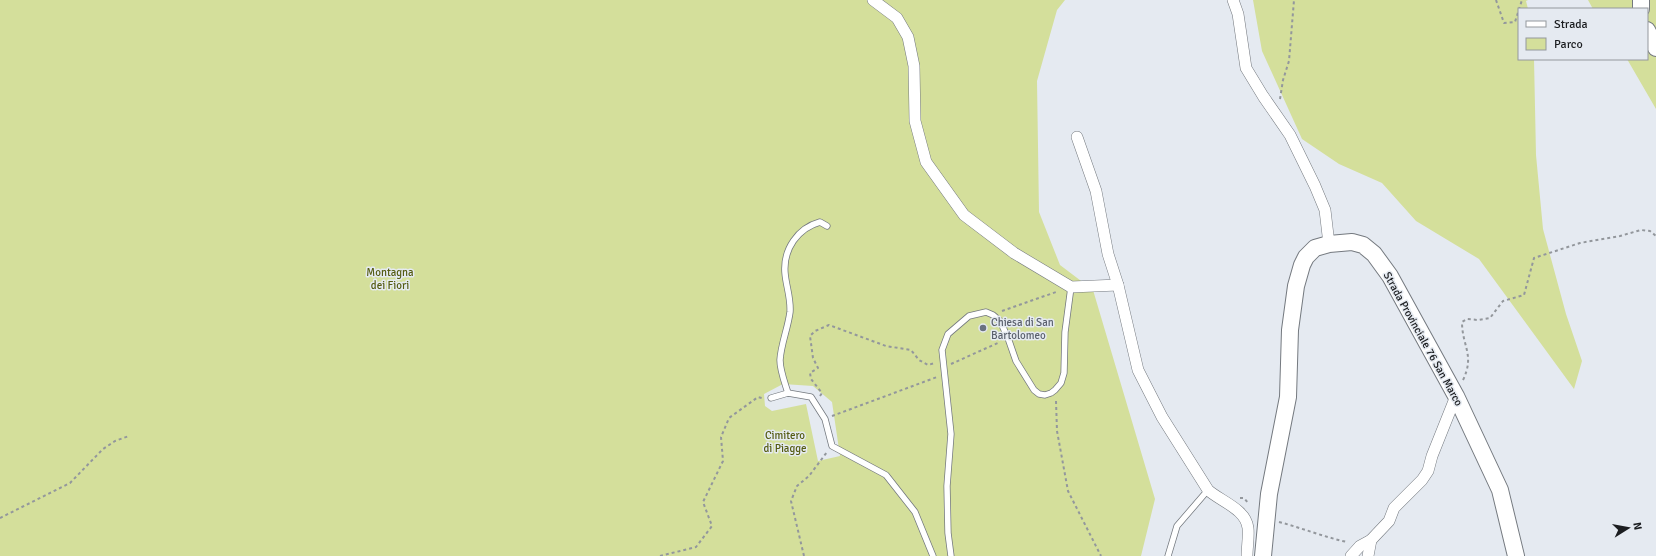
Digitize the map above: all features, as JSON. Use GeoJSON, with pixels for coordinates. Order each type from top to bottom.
{"type":"FeatureCollection","features":[{"type":"Feature","properties":{"kind":"street"},"geometry":{"type":"LineString","coordinates":[[873,0],[897,18],[908,37],[914,66],[916,121],[926,162],[964,216],[1014,253],[1071,287],[1118,285]]}},
{"type":"Feature","properties":{"kind":"street"},"geometry":{"type":"LineString","coordinates":[[1233,0],[1238,14],[1246,68],[1290,135],[1315,186],[1325,210],[1329,244]]}},
{"type":"Feature","properties":{"kind":"street"},"geometry":{"type":"LineString","coordinates":[[1648,32],[1656,48]]}},
{"type":"Feature","properties":{"kind":"street"},"geometry":{"type":"LineString","coordinates":[[1077,137],[1096,191],[1108,254],[1118,285],[1120,299],[1138,370],[1162,417],[1208,490],[1217,498],[1237,510],[1243,516],[1247,524],[1247,556]]}},
{"type":"Feature","properties":{"kind":"street","name":"Strada Provinciale 76 San Marco"},"geometry":{"type":"LineString","coordinates":[[1263,556],[1269,494],[1288,397],[1290,330],[1296,286],[1306,257],[1315,248],[1329,244],[1352,242],[1363,245],[1374,254],[1390,276],[1456,396],[1500,490],[1516,556]]}},
{"type":"Feature","properties":{"kind":"street"},"geometry":{"type":"LineString","coordinates":[[1351,556],[1360,546],[1371,540],[1389,521],[1394,508],[1422,480],[1428,471],[1432,456],[1456,396]]}},
{"type":"Feature","properties":{"kind":"street"},"geometry":{"type":"LineString","coordinates":[[1368,556],[1371,540]]}},
{"type":"Feature","properties":{"kind":"lane"},"geometry":{"type":"LineString","coordinates":[[788,393],[783,379],[780,362],[790,311],[790,295],[785,272],[787,252],[796,235],[810,224],[820,222],[827,226]]}},
{"type":"Feature","properties":{"kind":"lane"},"geometry":{"type":"LineString","coordinates":[[952,556],[948,533],[947,486],[951,434],[942,350],[948,334],[969,316],[986,312],[993,315],[1000,321],[1016,361],[1034,390],[1039,394],[1045,395],[1056,389],[1061,383],[1064,372],[1065,332],[1071,287]]}},
{"type":"Feature","properties":{"kind":"lane"},"geometry":{"type":"LineString","coordinates":[[771,398],[788,393],[811,397],[825,418],[832,446],[886,474],[915,512],[933,556]]}},
{"type":"Feature","properties":{"kind":"lane"},"geometry":{"type":"LineString","coordinates":[[1168,556],[1177,526],[1208,490]]}},
{"type":"Feature","properties":{"kind":"path"},"geometry":{"type":"LineString","coordinates":[[1277,116],[1283,80],[1289,61],[1294,0]]}},
{"type":"Feature","properties":{"kind":"path"},"geometry":{"type":"LineString","coordinates":[[1496,0],[1504,23],[1515,22],[1518,13]]}},
{"type":"Feature","properties":{"kind":"path"},"geometry":{"type":"LineString","coordinates":[[1456,396],[1468,369],[1469,353],[1462,330],[1462,322],[1467,319],[1478,320],[1490,318],[1503,301],[1524,294],[1534,258],[1580,243],[1620,236],[1641,230],[1650,231],[1656,236]]}},
{"type":"Feature","properties":{"kind":"path"},"geometry":{"type":"LineString","coordinates":[[993,315],[1071,287]]}},
{"type":"Feature","properties":{"kind":"path"},"geometry":{"type":"LineString","coordinates":[[813,400],[822,393],[811,379],[810,373],[818,368],[813,358],[810,336],[815,331],[828,325],[886,346],[911,350],[919,360],[928,365],[943,358]]}},
{"type":"Feature","properties":{"kind":"path"},"geometry":{"type":"LineString","coordinates":[[825,418],[938,377],[944,365],[954,364],[1008,338]]}},
{"type":"Feature","properties":{"kind":"path"},"geometry":{"type":"LineString","coordinates":[[1056,389],[1056,431],[1068,491],[1101,556]]}},
{"type":"Feature","properties":{"kind":"path"},"geometry":{"type":"LineString","coordinates":[[660,556],[696,547],[712,526],[703,502],[723,461],[721,437],[729,418],[758,397],[771,398]]}},
{"type":"Feature","properties":{"kind":"path"},"geometry":{"type":"LineString","coordinates":[[0,518],[70,483],[103,449],[115,441],[129,436]]}},
{"type":"Feature","properties":{"kind":"path"},"geometry":{"type":"LineString","coordinates":[[804,556],[791,501],[797,486],[809,476],[832,446]]}},
{"type":"Feature","properties":{"kind":"path"},"geometry":{"type":"LineString","coordinates":[[1237,510],[1240,498],[1244,498],[1250,506]]}},
{"type":"Feature","properties":{"kind":"path"},"geometry":{"type":"LineString","coordinates":[[1267,519],[1312,531],[1319,536],[1360,546]]}},
{"type":"Feature","properties":{"kind":"green space","name":"Montagna dei Fiori"},"geometry":{"type":"Polygon","coordinates":[[[0,0],[1065,0],[1057,10],[1037,81],[1039,212],[1060,265],[1093,290],[1155,499],[1141,556],[0,556],[0,0]],[[783,384],[764,394],[765,406],[772,411],[806,404],[818,461],[840,456],[832,402],[813,386],[783,384]]]}},
{"type":"Feature","properties":{"kind":"green space"},"geometry":{"type":"Polygon","coordinates":[[[1253,0],[1528,0],[1526,1],[1528,8],[1518,8],[1518,60],[1534,60],[1536,155],[1543,229],[1566,314],[1582,361],[1574,389],[1479,259],[1416,221],[1382,183],[1339,164],[1302,139],[1262,51],[1253,0]]]}},
{"type":"Feature","properties":{"kind":"green space"},"geometry":{"type":"Polygon","coordinates":[[[1588,0],[1656,0],[1656,109],[1628,60],[1648,60],[1648,8],[1592,8],[1588,0]]]}},
{"type":"Feature","properties":{"kind":"place","name":"Chiesa di San Bartolomeo"},"geometry":{"type":"Point","coordinates":[983,328]}},
{"type":"Feature","properties":{"kind":"park label","name":"Cimitero di Piagge"},"geometry":{"type":"Point","coordinates":[785,441]}}]}
